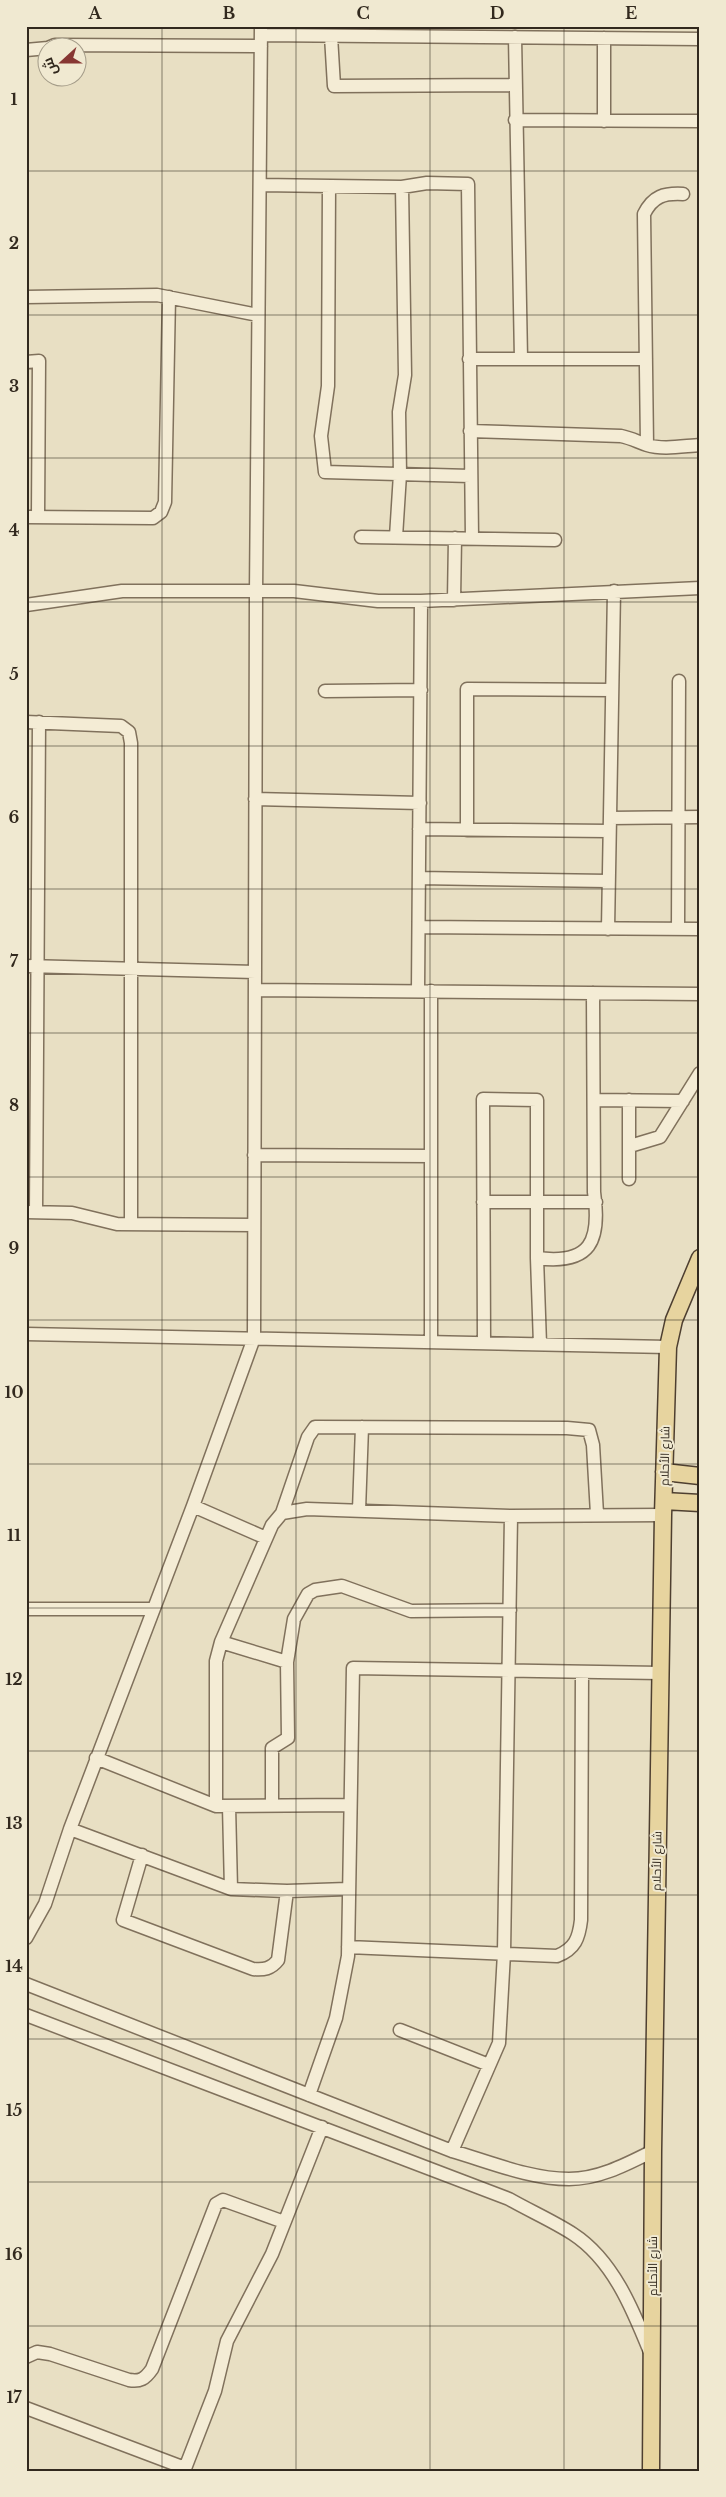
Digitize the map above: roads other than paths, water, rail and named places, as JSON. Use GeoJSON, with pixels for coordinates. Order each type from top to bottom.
{"type":"FeatureCollection","features":[{"type":"Feature","properties":{"kind":"main road","name":"شارع الأحلام"},"geometry":{"type":"LineString","coordinates":[[651,2471],[653,2151],[660,1673],[668,1347],[674,1320],[700,1258]]}},
{"type":"Feature","properties":{"kind":"main road"},"geometry":{"type":"LineString","coordinates":[[664,1472],[700,1476]]}},
{"type":"Feature","properties":{"kind":"main road"},"geometry":{"type":"LineString","coordinates":[[663,1508],[700,1503]]}},
{"type":"Feature","properties":{"kind":"street"},"geometry":{"type":"LineString","coordinates":[[88,44],[432,31],[515,38],[700,39]]}},
{"type":"Feature","properties":{"kind":"street"},"geometry":{"type":"LineString","coordinates":[[26,1938],[45,1904],[96,1758],[193,1506],[254,1338],[256,593],[261,36]]}},
{"type":"Feature","properties":{"kind":"street"},"geometry":{"type":"LineString","coordinates":[[332,36],[334,86],[515,85]]}},
{"type":"Feature","properties":{"kind":"street"},"geometry":{"type":"LineString","coordinates":[[515,38],[515,120],[521,359]]}},
{"type":"Feature","properties":{"kind":"street"},"geometry":{"type":"LineString","coordinates":[[604,38],[604,120]]}},
{"type":"Feature","properties":{"kind":"street"},"geometry":{"type":"LineString","coordinates":[[515,120],[700,121]]}},
{"type":"Feature","properties":{"kind":"street"},"geometry":{"type":"LineString","coordinates":[[260,184],[402,187],[427,183],[468,184],[472,538]]}},
{"type":"Feature","properties":{"kind":"street"},"geometry":{"type":"LineString","coordinates":[[329,186],[328,386],[321,436],[325,472],[470,476]]}},
{"type":"Feature","properties":{"kind":"street"},"geometry":{"type":"LineString","coordinates":[[396,537],[400,474],[399,412],[405,374],[402,187]]}},
{"type":"Feature","properties":{"kind":"street"},"geometry":{"type":"LineString","coordinates":[[647,445],[644,214],[649,204],[658,196],[668,193],[683,194]]}},
{"type":"Feature","properties":{"kind":"street"},"geometry":{"type":"LineString","coordinates":[[26,297],[157,295],[258,315]]}},
{"type":"Feature","properties":{"kind":"street"},"geometry":{"type":"LineString","coordinates":[[26,362],[39,361],[32,517],[154,518],[161,512],[164,502],[169,297]]}},
{"type":"Feature","properties":{"kind":"street"},"geometry":{"type":"LineString","coordinates":[[469,360],[646,359]]}},
{"type":"Feature","properties":{"kind":"street"},"geometry":{"type":"LineString","coordinates":[[470,431],[621,436],[634,438],[647,445],[663,447],[700,445]]}},
{"type":"Feature","properties":{"kind":"street"},"geometry":{"type":"LineString","coordinates":[[361,537],[555,540]]}},
{"type":"Feature","properties":{"kind":"street"},"geometry":{"type":"LineString","coordinates":[[454,600],[455,538]]}},
{"type":"Feature","properties":{"kind":"street"},"geometry":{"type":"LineString","coordinates":[[26,605],[122,591],[256,593],[294,591],[378,601],[421,602],[700,588]]}},
{"type":"Feature","properties":{"kind":"street"},"geometry":{"type":"LineString","coordinates":[[608,929],[614,591]]}},
{"type":"Feature","properties":{"kind":"street"},"geometry":{"type":"LineString","coordinates":[[421,602],[418,928],[424,991],[431,1156],[431,1342]]}},
{"type":"Feature","properties":{"kind":"street"},"geometry":{"type":"LineString","coordinates":[[678,929],[679,680]]}},
{"type":"Feature","properties":{"kind":"street"},"geometry":{"type":"LineString","coordinates":[[467,830],[467,689],[612,690]]}},
{"type":"Feature","properties":{"kind":"street"},"geometry":{"type":"LineString","coordinates":[[324,691],[421,690]]}},
{"type":"Feature","properties":{"kind":"street"},"geometry":{"type":"LineString","coordinates":[[131,1224],[131,744],[129,732],[121,726],[32,722],[31,1212],[72,1213],[117,1224],[254,1225]]}},
{"type":"Feature","properties":{"kind":"street"},"geometry":{"type":"LineString","coordinates":[[255,799],[420,803]]}},
{"type":"Feature","properties":{"kind":"street"},"geometry":{"type":"LineString","coordinates":[[419,830],[467,830],[610,824],[700,817]]}},
{"type":"Feature","properties":{"kind":"street"},"geometry":{"type":"LineString","coordinates":[[419,878],[608,881]]}},
{"type":"Feature","properties":{"kind":"street"},"geometry":{"type":"LineString","coordinates":[[418,928],[700,930]]}},
{"type":"Feature","properties":{"kind":"street"},"geometry":{"type":"LineString","coordinates":[[32,966],[255,972]]}},
{"type":"Feature","properties":{"kind":"street"},"geometry":{"type":"LineString","coordinates":[[255,990],[700,994]]}},
{"type":"Feature","properties":{"kind":"street"},"geometry":{"type":"LineString","coordinates":[[537,1258],[558,1261],[574,1257],[587,1250],[596,1233],[598,1218],[596,1202],[593,993]]}},
{"type":"Feature","properties":{"kind":"street"},"geometry":{"type":"LineString","coordinates":[[630,1146],[660,1137],[700,1073]]}},
{"type":"Feature","properties":{"kind":"street"},"geometry":{"type":"LineString","coordinates":[[484,1343],[483,1099],[537,1100],[537,1258],[540,1344]]}},
{"type":"Feature","properties":{"kind":"street"},"geometry":{"type":"LineString","coordinates":[[594,1100],[683,1101]]}},
{"type":"Feature","properties":{"kind":"street"},"geometry":{"type":"LineString","coordinates":[[629,1100],[629,1179]]}},
{"type":"Feature","properties":{"kind":"street"},"geometry":{"type":"LineString","coordinates":[[254,1154],[431,1156]]}},
{"type":"Feature","properties":{"kind":"street"},"geometry":{"type":"LineString","coordinates":[[484,1202],[596,1202]]}},
{"type":"Feature","properties":{"kind":"street"},"geometry":{"type":"LineString","coordinates":[[26,1334],[668,1347]]}},
{"type":"Feature","properties":{"kind":"street"},"geometry":{"type":"LineString","coordinates":[[216,1806],[216,1661],[221,1642],[272,1525],[282,1513],[308,1437],[316,1427],[557,1428],[589,1430],[594,1445],[597,1514]]}},
{"type":"Feature","properties":{"kind":"street"},"geometry":{"type":"LineString","coordinates":[[359,1510],[362,1427]]}},
{"type":"Feature","properties":{"kind":"street"},"geometry":{"type":"LineString","coordinates":[[193,1506],[266,1538]]}},
{"type":"Feature","properties":{"kind":"street"},"geometry":{"type":"LineString","coordinates":[[282,1513],[307,1509],[511,1516],[597,1514],[663,1508]]}},
{"type":"Feature","properties":{"kind":"street"},"geometry":{"type":"LineString","coordinates":[[452,2151],[499,2043],[504,1953],[511,1516]]}},
{"type":"Feature","properties":{"kind":"street"},"geometry":{"type":"LineString","coordinates":[[272,1806],[272,1748],[288,1738],[288,1662],[294,1619],[308,1594],[314,1590],[342,1586],[411,1611],[510,1610]]}},
{"type":"Feature","properties":{"kind":"street"},"geometry":{"type":"LineString","coordinates":[[26,1609],[153,1609]]}},
{"type":"Feature","properties":{"kind":"street"},"geometry":{"type":"LineString","coordinates":[[221,1642],[288,1662]]}},
{"type":"Feature","properties":{"kind":"street"},"geometry":{"type":"LineString","coordinates":[[310,2095],[336,2018],[345,1981],[348,1947],[347,1889],[353,1668],[660,1673]]}},
{"type":"Feature","properties":{"kind":"street"},"geometry":{"type":"LineString","coordinates":[[348,1947],[557,1956],[567,1952],[575,1945],[580,1931],[582,1672]]}},
{"type":"Feature","properties":{"kind":"street"},"geometry":{"type":"LineString","coordinates":[[96,1758],[216,1806],[350,1805]]}},
{"type":"Feature","properties":{"kind":"street"},"geometry":{"type":"LineString","coordinates":[[229,1806],[231,1889]]}},
{"type":"Feature","properties":{"kind":"street"},"geometry":{"type":"LineString","coordinates":[[70,1829],[231,1889],[287,1891],[347,1889]]}},
{"type":"Feature","properties":{"kind":"street"},"geometry":{"type":"LineString","coordinates":[[142,1855],[123,1920],[253,1969],[264,1970],[274,1965],[278,1960],[287,1891]]}},
{"type":"Feature","properties":{"kind":"street"},"geometry":{"type":"LineString","coordinates":[[26,1984],[452,2151],[542,2177],[570,2179],[600,2174],[653,2151]]}},
{"type":"Feature","properties":{"kind":"street"},"geometry":{"type":"LineString","coordinates":[[26,2015],[509,2199],[575,2235],[607,2268],[623,2292],[652,2356]]}},
{"type":"Feature","properties":{"kind":"street"},"geometry":{"type":"LineString","coordinates":[[400,2030],[489,2064]]}},
{"type":"Feature","properties":{"kind":"street"},"geometry":{"type":"LineString","coordinates":[[26,2408],[185,2469],[215,2391],[227,2341],[272,2254],[322,2127]]}},
{"type":"Feature","properties":{"kind":"street"},"geometry":{"type":"LineString","coordinates":[[26,2357],[37,2352],[50,2354],[129,2380],[137,2381],[146,2378],[152,2369],[216,2204],[223,2200],[284,2222]]}}]}
